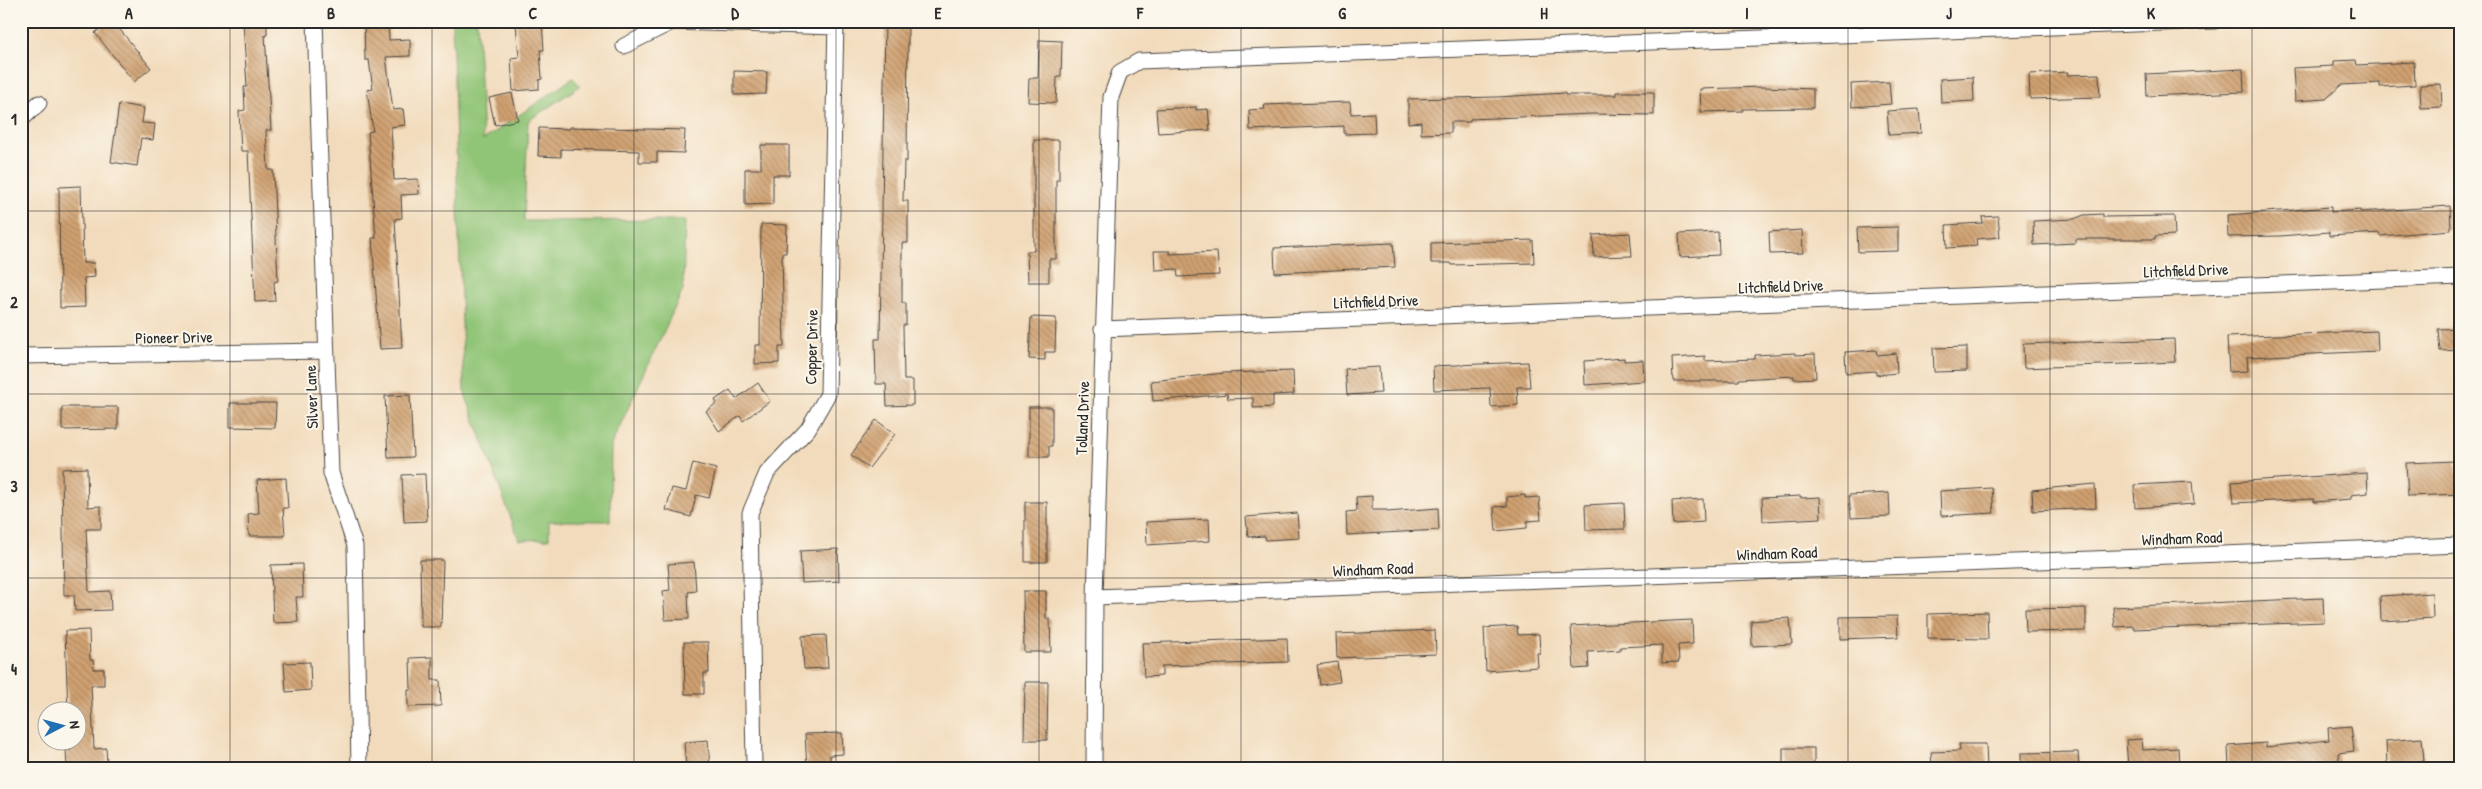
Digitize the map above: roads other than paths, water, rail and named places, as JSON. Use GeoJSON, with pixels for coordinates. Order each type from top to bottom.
{"type":"FeatureCollection","features":[{"type":"Feature","properties":{"kind":"street","name":"Silver Lane"},"geometry":{"type":"LineString","coordinates":[[315,21],[331,472],[355,546],[359,768]]}},
{"type":"Feature","properties":{"kind":"street","name":"Tolland Drive"},"geometry":{"type":"LineString","coordinates":[[1094,768],[1095,597],[1102,329],[1111,97],[1120,72],[1139,61],[1436,47],[1595,44],[2214,21]]}},
{"type":"Feature","properties":{"kind":"street"},"geometry":{"type":"LineString","coordinates":[[624,46],[672,22],[836,24]]}},
{"type":"Feature","properties":{"kind":"street","name":"Copper Drive"},"geometry":{"type":"LineString","coordinates":[[754,768],[750,513],[767,473],[808,429],[828,394],[836,24]]}},
{"type":"Feature","properties":{"kind":"street"},"geometry":{"type":"LineString","coordinates":[[21,120],[40,103]]}},
{"type":"Feature","properties":{"kind":"street","name":"Litchfield Drive"},"geometry":{"type":"LineString","coordinates":[[1102,329],[2461,277]]}},
{"type":"Feature","properties":{"kind":"street","name":"Pioneer Drive"},"geometry":{"type":"LineString","coordinates":[[21,356],[326,351]]}},
{"type":"Feature","properties":{"kind":"street","name":"Windham Road"},"geometry":{"type":"LineString","coordinates":[[1095,597],[2461,545]]}}]}
